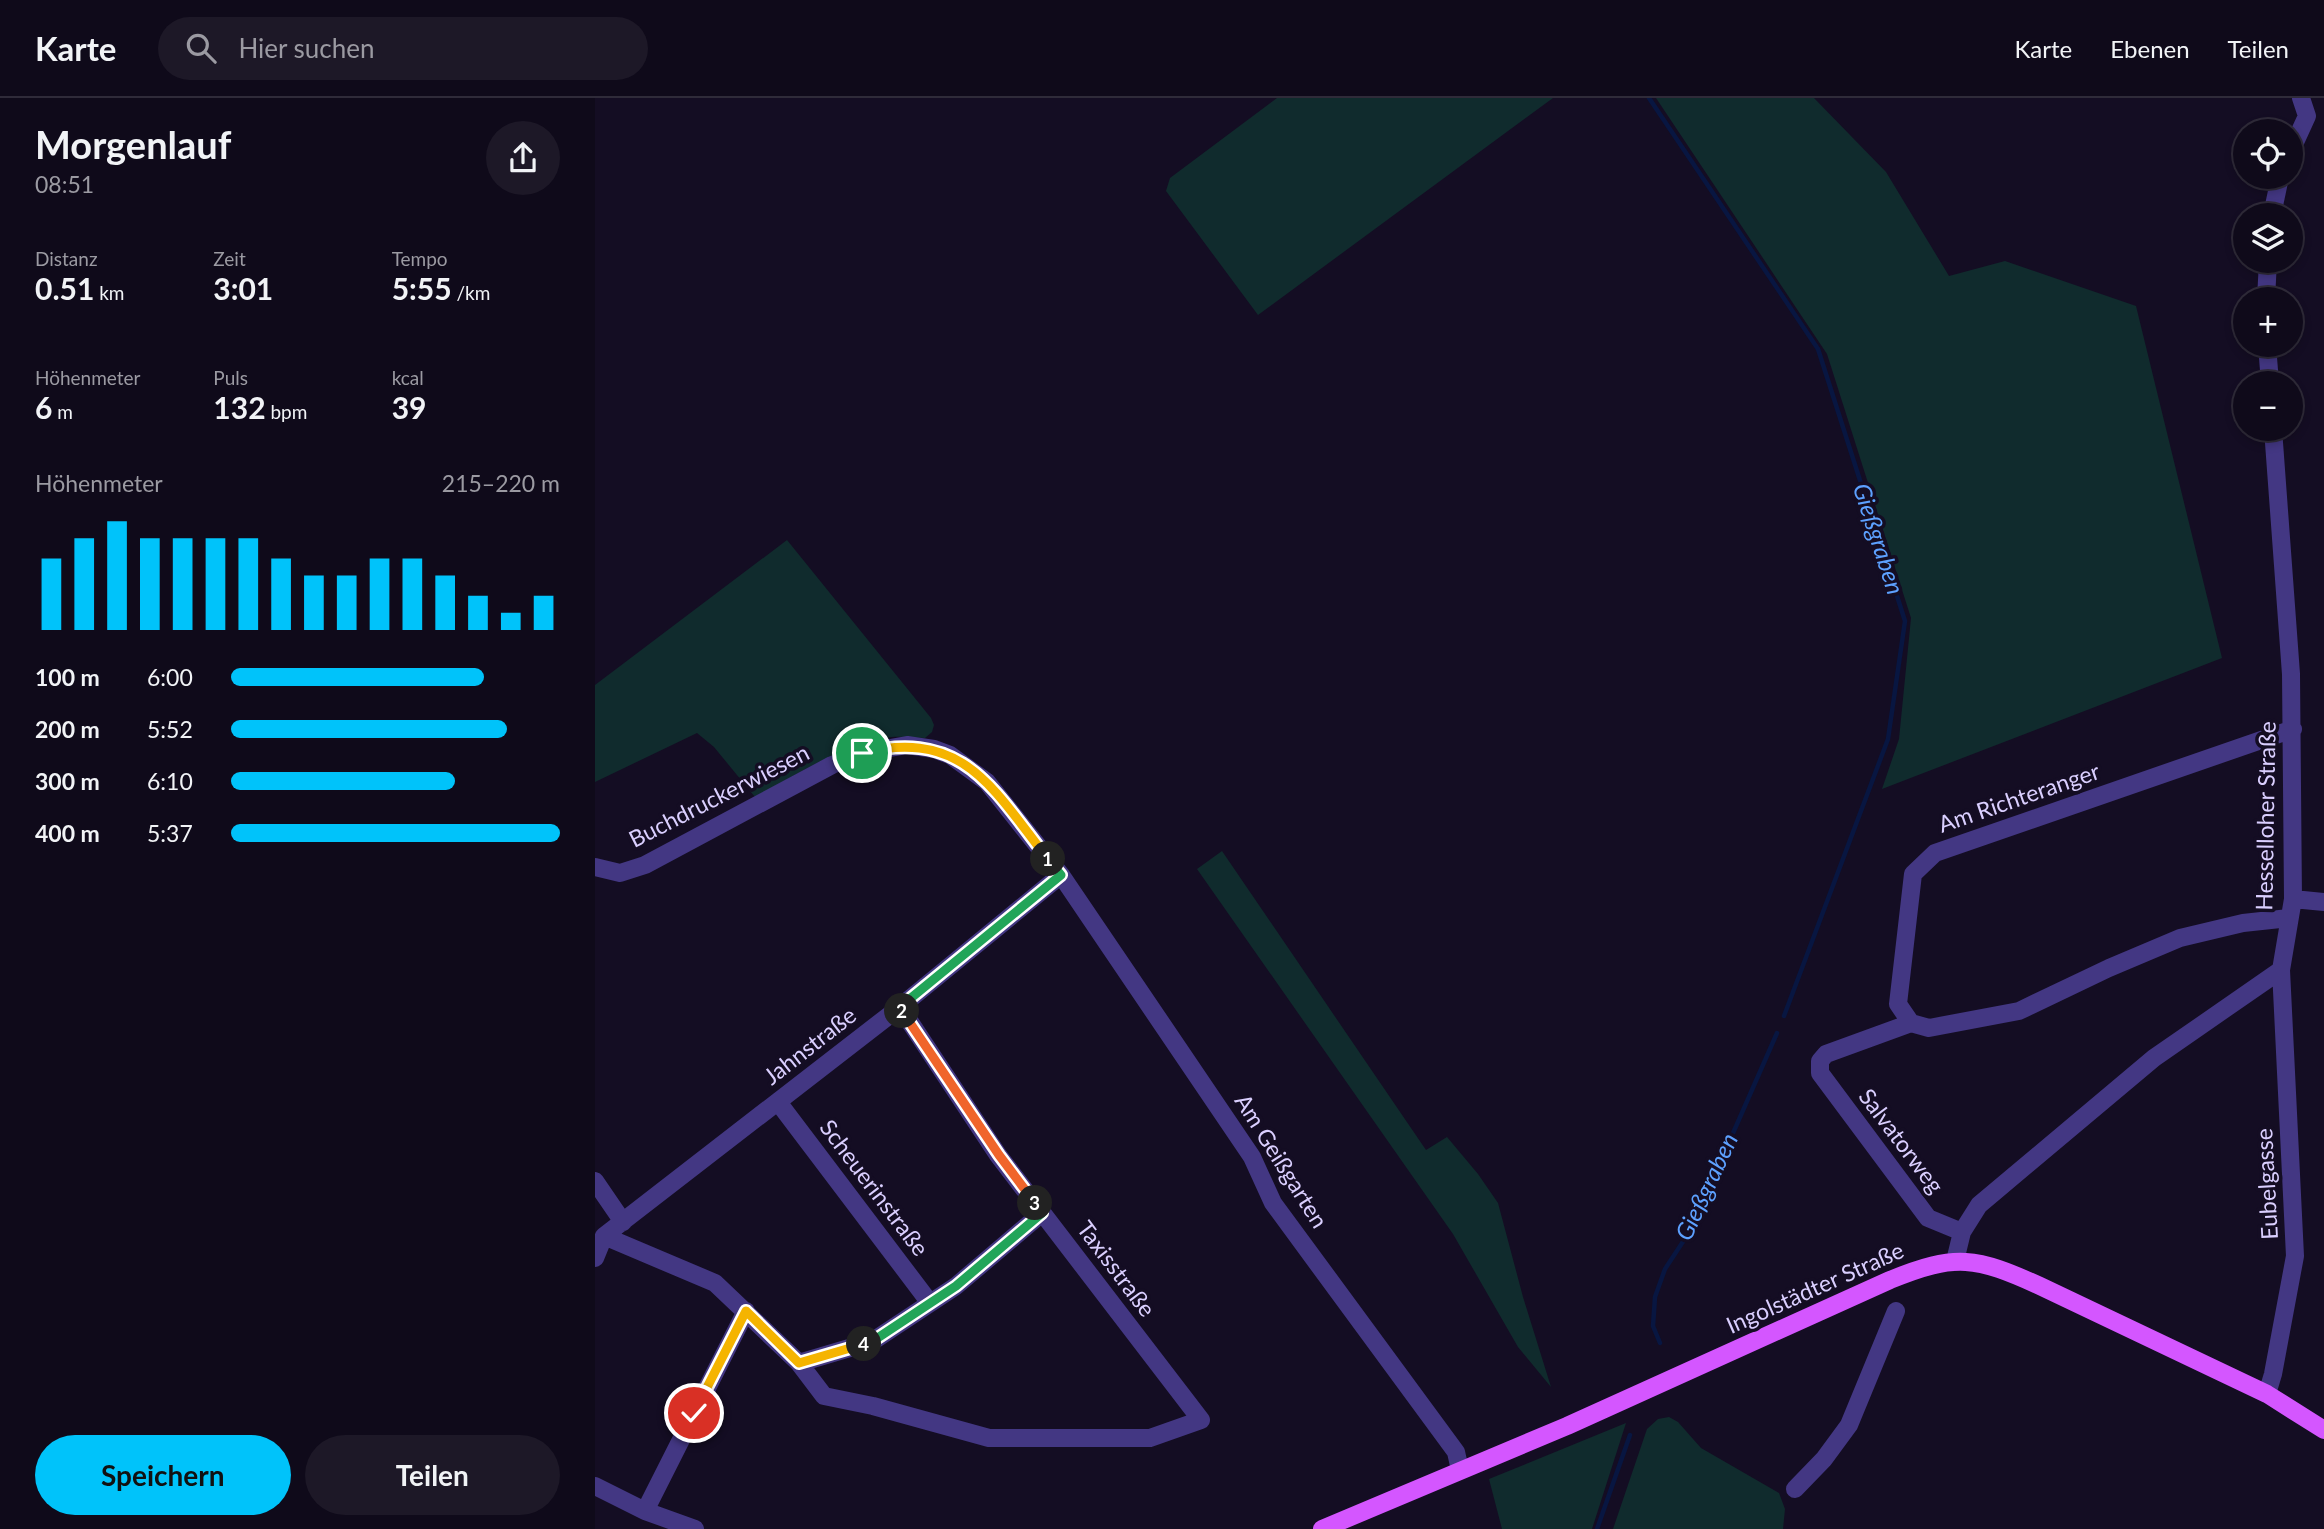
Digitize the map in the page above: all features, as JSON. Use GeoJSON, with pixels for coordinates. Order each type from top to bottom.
{"type":"FeatureCollection","features":[{"type":"Feature","properties":{"kind":"main road","name":"Ingolstädter Straße"},"geometry":{"type":"LineString","coordinates":[[1322,1529],[1567,1426],[1890,1280],[1919,1268],[1955,1261],[1976,1262],[2005,1270],[2267,1394],[2324,1430]]}},
{"type":"Feature","properties":{"kind":"street"},"geometry":{"type":"LineString","coordinates":[[2301,98],[2315,118],[2303,134]]}},
{"type":"Feature","properties":{"kind":"street","name":"Hesselloher Straße"},"geometry":{"type":"LineString","coordinates":[[2274,441],[2293,729],[2293,899],[2281,970]]}},
{"type":"Feature","properties":{"kind":"street","name":"Am Richteranger"},"geometry":{"type":"LineString","coordinates":[[1911,1023],[1898,1004],[1913,874],[1935,853],[2293,729]]}},
{"type":"Feature","properties":{"kind":"street","name":"Buchdruckerwiesen"},"geometry":{"type":"LineString","coordinates":[[595,867],[620,873],[645,865],[832,765],[862,753],[907,745],[950,755],[987,782],[1061,875]]}},
{"type":"Feature","properties":{"kind":"street","name":"Jahnstraße"},"geometry":{"type":"LineString","coordinates":[[604,1236],[900,1007],[1061,875]]}},
{"type":"Feature","properties":{"kind":"street","name":"Am Geißgarten"},"geometry":{"type":"LineString","coordinates":[[1061,875],[1252,1157],[1273,1203],[1456,1452],[1460,1470]]}},
{"type":"Feature","properties":{"kind":"street"},"geometry":{"type":"LineString","coordinates":[[2293,899],[2324,902]]}},
{"type":"Feature","properties":{"kind":"street"},"geometry":{"type":"LineString","coordinates":[[1911,1023],[1929,1028],[2019,1011],[2180,938],[2243,923],[2289,918]]}},
{"type":"Feature","properties":{"kind":"street"},"geometry":{"type":"LineString","coordinates":[[1955,1261],[1962,1231],[1979,1205],[2154,1058],[2281,970]]}},
{"type":"Feature","properties":{"kind":"street","name":"Eubelgasse"},"geometry":{"type":"LineString","coordinates":[[2267,1394],[2295,1256],[2281,970]]}},
{"type":"Feature","properties":{"kind":"street","name":"Taxisstraße"},"geometry":{"type":"LineString","coordinates":[[799,1363],[824,1396],[873,1406],[989,1438],[1150,1438],[1201,1420],[999,1155],[900,1007]]}},
{"type":"Feature","properties":{"kind":"street","name":"Salvatorweg"},"geometry":{"type":"LineString","coordinates":[[1911,1023],[1826,1054],[1820,1060],[1820,1073],[1928,1218],[1962,1231]]}},
{"type":"Feature","properties":{"kind":"street","name":"Scheuerinstraße"},"geometry":{"type":"LineString","coordinates":[[778,1102],[930,1303]]}},
{"type":"Feature","properties":{"kind":"street"},"geometry":{"type":"LineString","coordinates":[[595,1181],[623,1222]]}},
{"type":"Feature","properties":{"kind":"street"},"geometry":{"type":"LineString","coordinates":[[595,1258],[604,1236],[715,1283],[799,1363],[873,1341],[956,1286],[1042,1213]]}},
{"type":"Feature","properties":{"kind":"street"},"geometry":{"type":"LineString","coordinates":[[645,1511],[746,1311]]}},
{"type":"Feature","properties":{"kind":"street"},"geometry":{"type":"LineString","coordinates":[[1795,1489],[1824,1458],[1849,1425],[1896,1311]]}},
{"type":"Feature","properties":{"kind":"street"},"geometry":{"type":"LineString","coordinates":[[595,1486],[645,1511],[695,1529]]}},
{"type":"Feature","properties":{"kind":"green space"},"geometry":{"type":"Polygon","coordinates":[[[1277,98],[1553,98],[1258,315],[1166,191],[1170,178],[1277,98]]]}},
{"type":"Feature","properties":{"kind":"green space"},"geometry":{"type":"Polygon","coordinates":[[[1656,98],[1814,98],[1886,172],[1949,276],[2005,261],[2136,306],[2222,658],[1882,789],[1899,739],[1911,618],[1827,354],[1656,98]]]}},
{"type":"Feature","properties":{"kind":"green space"},"geometry":{"type":"Polygon","coordinates":[[[787,540],[931,718],[934,725],[932,732],[925,738],[892,737],[856,746],[821,761],[755,797],[714,747],[697,733],[595,782],[595,685],[787,540]]]}},
{"type":"Feature","properties":{"kind":"green space"},"geometry":{"type":"Polygon","coordinates":[[[1222,851],[1426,1150],[1447,1137],[1498,1203],[1551,1387],[1518,1347],[1453,1234],[1197,869],[1222,851]]]}},
{"type":"Feature","properties":{"kind":"green space"},"geometry":{"type":"Polygon","coordinates":[[[1669,1417],[1678,1422],[1701,1448],[1779,1493],[1785,1509],[1783,1529],[1613,1529],[1647,1429],[1658,1419],[1669,1417]]]}},
{"type":"Feature","properties":{"kind":"green space"},"geometry":{"type":"Polygon","coordinates":[[[1626,1423],[1592,1529],[1502,1529],[1489,1479],[1626,1423]]]}},
{"type":"Feature","properties":{"kind":"waterway","name":"Gießgraben"},"geometry":{"type":"LineString","coordinates":[[1649,98],[1818,349],[1905,621],[1888,739],[1784,1016]]}},
{"type":"Feature","properties":{"kind":"waterway","name":"Gießgraben"},"geometry":{"type":"LineString","coordinates":[[1660,1343],[1653,1326],[1655,1297],[1665,1269],[1690,1231],[1777,1033]]}},
{"type":"Feature","properties":{"kind":"waterway","name":"Gießgraben"},"geometry":{"type":"LineString","coordinates":[[1597,1529],[1630,1435]]}},
{"type":"Feature","properties":{"kind":"route"},"geometry":{"type":"LineString","coordinates":[[694,1413],[746,1311],[799,1363],[873,1341],[956,1286],[1042,1213],[999,1155],[900,1007],[1061,875],[987,782],[960,761],[934,749],[907,745],[862,753]]}}]}
